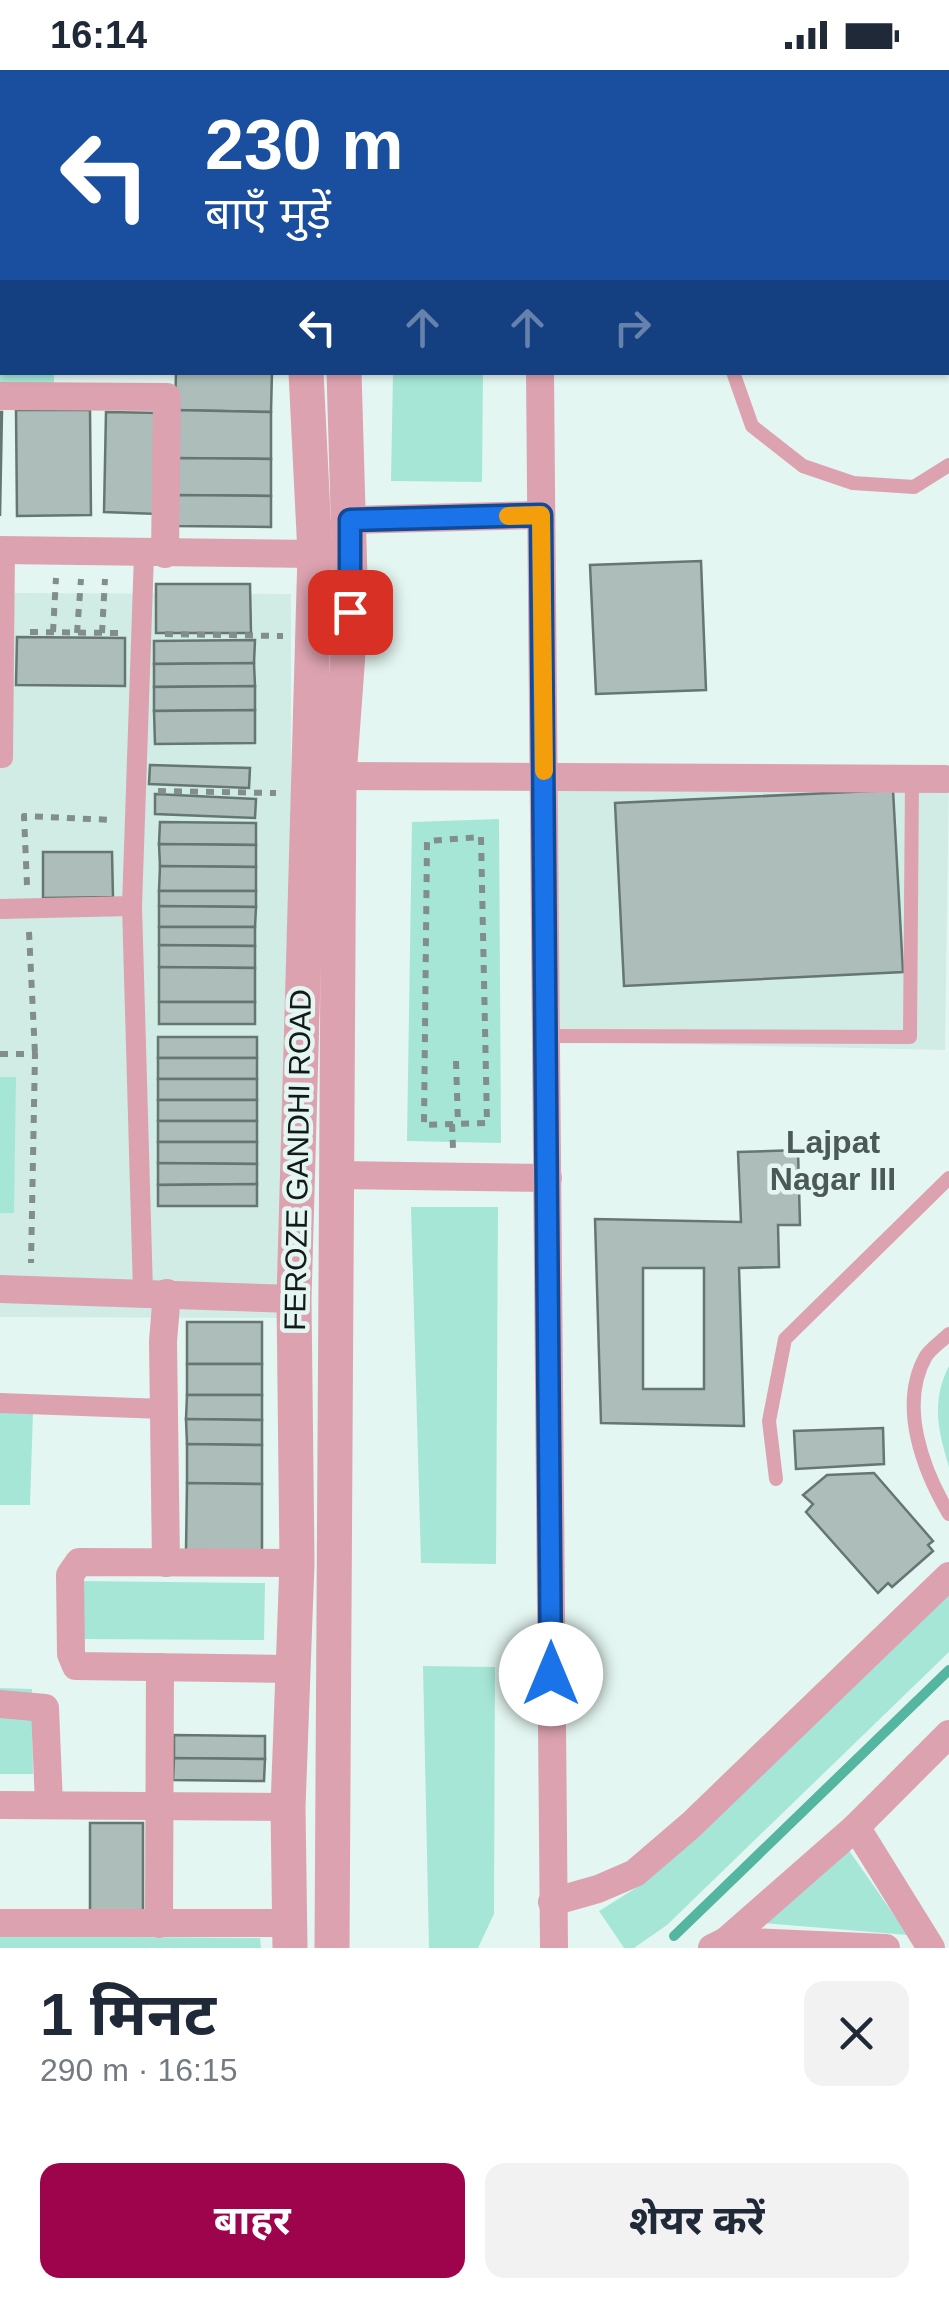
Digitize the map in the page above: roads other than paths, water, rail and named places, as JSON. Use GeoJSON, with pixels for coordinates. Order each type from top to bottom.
{"type":"FeatureCollection","features":[{"type":"Feature","properties":{"kind":"street","name":"FEROZE GANDHI ROAD"},"geometry":{"type":"LineString","coordinates":[[290,1936],[288,1807],[297,1563],[294,1299],[314,554],[306,375]]}},
{"type":"Feature","properties":{"kind":"street","name":"FEROZE GANDHI ROAD"},"geometry":{"type":"LineString","coordinates":[[332,1948],[339,776],[350,612],[344,375]]}},
{"type":"Feature","properties":{"kind":"street"},"geometry":{"type":"LineString","coordinates":[[540,375],[554,1948]]}},
{"type":"Feature","properties":{"kind":"street"},"geometry":{"type":"LineString","coordinates":[[0,396],[168,384],[136,791],[132,906],[155,1292],[163,1341],[166,1563]]}},
{"type":"Feature","properties":{"kind":"street"},"geometry":{"type":"LineString","coordinates":[[350,520],[541,515]]}},
{"type":"Feature","properties":{"kind":"street"},"geometry":{"type":"LineString","coordinates":[[0,758],[2,550],[314,554]]}},
{"type":"Feature","properties":{"kind":"street"},"geometry":{"type":"LineString","coordinates":[[339,776],[947,779]]}},
{"type":"Feature","properties":{"kind":"street"},"geometry":{"type":"LineString","coordinates":[[0,909],[132,906]]}},
{"type":"Feature","properties":{"kind":"street"},"geometry":{"type":"LineString","coordinates":[[337,1174],[548,1178]]}},
{"type":"Feature","properties":{"kind":"street"},"geometry":{"type":"LineString","coordinates":[[0,1289],[294,1299]]}},
{"type":"Feature","properties":{"kind":"street"},"geometry":{"type":"LineString","coordinates":[[0,1402],[163,1409]]}},
{"type":"Feature","properties":{"kind":"street"},"geometry":{"type":"LineString","coordinates":[[292,1668],[76,1666],[71,1654],[70,1575],[79,1562],[297,1563]]}},
{"type":"Feature","properties":{"kind":"street"},"geometry":{"type":"LineString","coordinates":[[552,1902],[598,1890],[634,1873],[691,1826],[949,1576]]}},
{"type":"Feature","properties":{"kind":"street"},"geometry":{"type":"LineString","coordinates":[[158,1924],[160,1667]]}},
{"type":"Feature","properties":{"kind":"street"},"geometry":{"type":"LineString","coordinates":[[0,1704],[45,1708],[49,1805]]}},
{"type":"Feature","properties":{"kind":"street"},"geometry":{"type":"LineString","coordinates":[[721,1946],[856,1827],[949,1734]]}},
{"type":"Feature","properties":{"kind":"street"},"geometry":{"type":"LineString","coordinates":[[0,1805],[288,1807]]}},
{"type":"Feature","properties":{"kind":"street"},"geometry":{"type":"LineString","coordinates":[[856,1827],[931,1948]]}},
{"type":"Feature","properties":{"kind":"street"},"geometry":{"type":"LineString","coordinates":[[0,1923],[158,1924],[290,1936]]}},
{"type":"Feature","properties":{"kind":"street"},"geometry":{"type":"LineString","coordinates":[[721,1946],[886,1948]]}},
{"type":"Feature","properties":{"kind":"lane"},"geometry":{"type":"LineString","coordinates":[[734,375],[752,426],[802,466],[854,483],[914,487],[949,466]]}},
{"type":"Feature","properties":{"kind":"lane"},"geometry":{"type":"LineString","coordinates":[[547,1036],[910,1037],[912,779]]}},
{"type":"Feature","properties":{"kind":"lane"},"geometry":{"type":"LineString","coordinates":[[776,1479],[769,1421],[784,1340],[949,1178]]}},
{"type":"Feature","properties":{"kind":"lane"},"geometry":{"type":"LineString","coordinates":[[949,1334],[926,1355],[914,1392],[918,1451],[949,1514]]}},
{"type":"Feature","properties":{"kind":"waterway"},"geometry":{"type":"LineString","coordinates":[[674,1936],[949,1670]]}},
{"type":"Feature","properties":{"kind":"district","name":"Lajpat Nagar III"},"geometry":{"type":"Point","coordinates":[833,1160]}}]}
